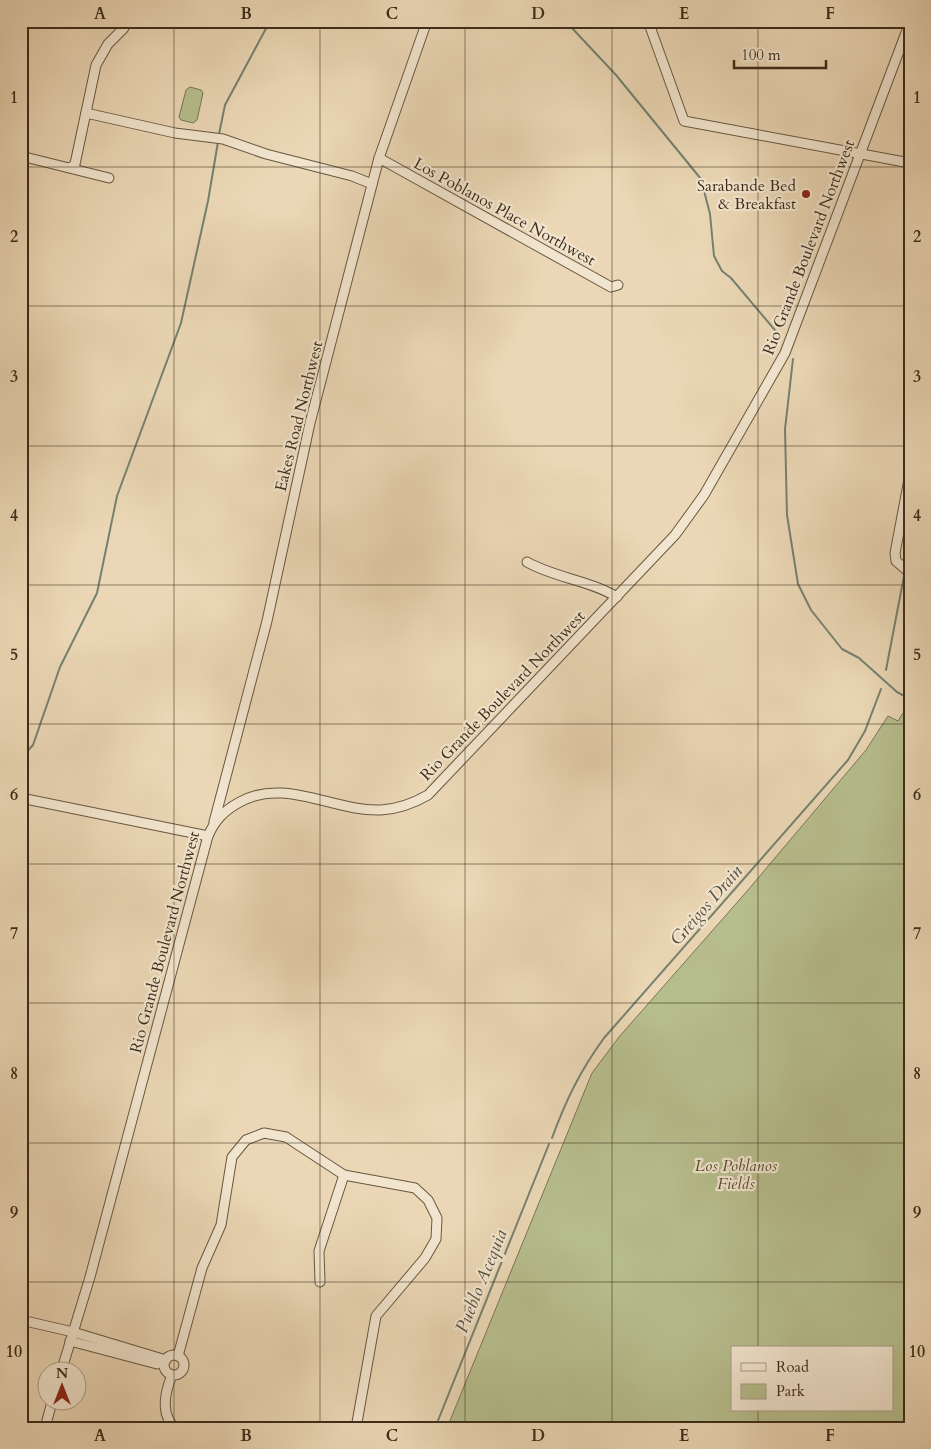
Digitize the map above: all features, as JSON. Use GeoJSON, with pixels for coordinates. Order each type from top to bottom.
{"type":"FeatureCollection","features":[{"type":"Feature","properties":{"kind":"street","name":"Eakes Road Northwest"},"geometry":{"type":"LineString","coordinates":[[214,823],[267,621],[310,423],[372,184],[379,158],[427,21]]}},
{"type":"Feature","properties":{"kind":"street"},"geometry":{"type":"LineString","coordinates":[[648,21],[684,121],[861,152],[910,163]]}},
{"type":"Feature","properties":{"kind":"street","name":"Rio Grande Boulevard Northwest"},"geometry":{"type":"LineString","coordinates":[[64,1362],[90,1277],[208,836],[214,823],[228,808],[244,799],[274,792],[381,810],[415,802],[439,786],[675,536],[688,518],[780,364],[910,22]]}},
{"type":"Feature","properties":{"kind":"street"},"geometry":{"type":"LineString","coordinates":[[70,168],[75,164],[96,64],[108,44],[124,28]]}},
{"type":"Feature","properties":{"kind":"street"},"geometry":{"type":"LineString","coordinates":[[86,113],[175,133],[223,139],[266,154],[352,176],[372,184]]}},
{"type":"Feature","properties":{"kind":"street"},"geometry":{"type":"LineString","coordinates":[[21,156],[109,178]]}},
{"type":"Feature","properties":{"kind":"street","name":"Los Poblanos Place Northwest"},"geometry":{"type":"LineString","coordinates":[[379,158],[611,287],[618,285]]}},
{"type":"Feature","properties":{"kind":"street"},"geometry":{"type":"LineString","coordinates":[[910,474],[895,553],[896,561],[910,573]]}},
{"type":"Feature","properties":{"kind":"street"},"geometry":{"type":"LineString","coordinates":[[527,562],[540,569],[604,589],[617,597]]}},
{"type":"Feature","properties":{"kind":"street"},"geometry":{"type":"LineString","coordinates":[[21,798],[208,836]]}},
{"type":"Feature","properties":{"kind":"street"},"geometry":{"type":"LineString","coordinates":[[178,1356],[202,1268],[221,1225],[228,1196],[232,1157],[246,1140],[264,1133],[286,1136],[344,1175],[415,1188],[428,1200],[437,1218],[436,1239],[425,1258],[376,1316],[356,1428]]}},
{"type":"Feature","properties":{"kind":"street"},"geometry":{"type":"LineString","coordinates":[[320,1282],[319,1251],[344,1175]]}},
{"type":"Feature","properties":{"kind":"street"},"geometry":{"type":"LineString","coordinates":[[21,1320],[73,1332],[165,1363]]}},
{"type":"Feature","properties":{"kind":"street"},"geometry":{"type":"LineString","coordinates":[[70,1342],[165,1363]]}},
{"type":"Feature","properties":{"kind":"street"},"geometry":{"type":"LineString","coordinates":[[171,1356],[178,1356],[184,1361],[183,1370],[176,1375],[172,1375],[167,1372],[165,1363],[171,1356]]}},
{"type":"Feature","properties":{"kind":"street"},"geometry":{"type":"LineString","coordinates":[[172,1375],[165,1409],[169,1422],[175,1428]]}},
{"type":"Feature","properties":{"kind":"street"},"geometry":{"type":"LineString","coordinates":[[44,1428],[49,1412]]}},
{"type":"Feature","properties":{"kind":"green space"},"geometry":{"type":"Polygon","coordinates":[[[190,87],[201,90],[203,93],[197,120],[193,123],[181,120],[179,117],[186,90],[190,87]]]}},
{"type":"Feature","properties":{"kind":"green space","name":"Los Poblanos Fields"},"geometry":{"type":"Polygon","coordinates":[[[903,713],[910,714],[910,1428],[447,1428],[592,1073],[619,1037],[748,890],[866,750],[888,716],[898,721],[903,713]]]}},
{"type":"Feature","properties":{"kind":"waterway"},"geometry":{"type":"LineString","coordinates":[[219,134],[225,105],[270,21]]}},
{"type":"Feature","properties":{"kind":"waterway"},"geometry":{"type":"LineString","coordinates":[[561,21],[571,27],[616,75],[701,179],[710,214],[714,256],[722,271],[731,278],[779,335]]}},
{"type":"Feature","properties":{"kind":"waterway"},"geometry":{"type":"LineString","coordinates":[[21,758],[33,745],[60,667],[97,593],[117,496],[181,323],[208,201],[218,142]]}},
{"type":"Feature","properties":{"kind":"waterway"},"geometry":{"type":"LineString","coordinates":[[793,359],[785,429],[787,515],[798,584],[811,610],[842,649],[859,658],[897,692],[910,699]]}},
{"type":"Feature","properties":{"kind":"waterway","name":"Pueblo Acequia"},"geometry":{"type":"LineString","coordinates":[[906,565],[910,546]]}},
{"type":"Feature","properties":{"kind":"waterway","name":"Pueblo Acequia"},"geometry":{"type":"LineString","coordinates":[[886,670],[904,576]]}},
{"type":"Feature","properties":{"kind":"waterway","name":"Greigos Drain"},"geometry":{"type":"LineString","coordinates":[[552,1138],[574,1086],[604,1038],[848,760],[865,731],[881,689]]}},
{"type":"Feature","properties":{"kind":"waterway","name":"Pueblo Acequia"},"geometry":{"type":"LineString","coordinates":[[435,1428],[549,1144]]}},
{"type":"Feature","properties":{"kind":"place","name":"Sarabande Bed & Breakfast"},"geometry":{"type":"Point","coordinates":[806,194]}}]}
